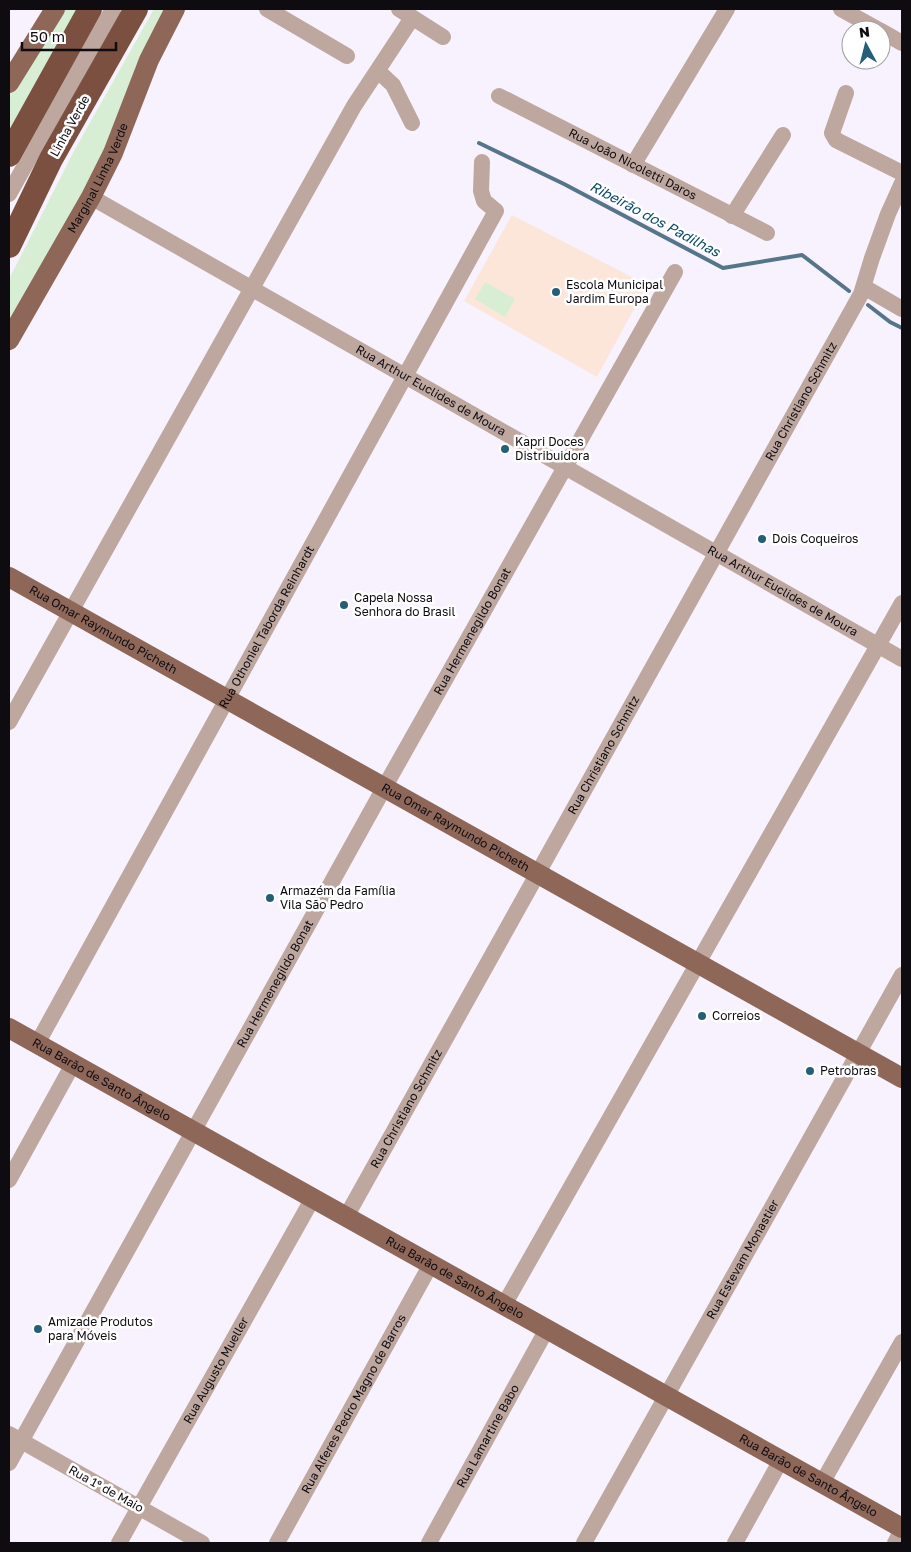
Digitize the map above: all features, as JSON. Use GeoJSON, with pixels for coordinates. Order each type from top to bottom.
{"type":"FeatureCollection","features":[{"type":"Feature","properties":{"kind":"highway"},"geometry":{"type":"LineString","coordinates":[[9,155],[90,9]]}},
{"type":"Feature","properties":{"kind":"highway","name":"Linha Verde"},"geometry":{"type":"LineString","coordinates":[[9,246],[51,159],[136,9]]}},
{"type":"Feature","properties":{"kind":"main road"},"geometry":{"type":"LineString","coordinates":[[9,83],[54,9]]}},
{"type":"Feature","properties":{"kind":"main road","name":"Marginal Linha Verde"},"geometry":{"type":"LineString","coordinates":[[9,340],[114,153],[150,60],[175,9]]}},
{"type":"Feature","properties":{"kind":"main road","name":"Rua Omar Raymundo Picheth"},"geometry":{"type":"LineString","coordinates":[[9,577],[902,1078]]}},
{"type":"Feature","properties":{"kind":"main road","name":"Rua Barão de Santo Ângelo"},"geometry":{"type":"LineString","coordinates":[[9,1028],[902,1529]]}},
{"type":"Feature","properties":{"kind":"street"},"geometry":{"type":"LineString","coordinates":[[9,194],[113,9]]}},
{"type":"Feature","properties":{"kind":"street"},"geometry":{"type":"LineString","coordinates":[[267,9],[346,56]]}},
{"type":"Feature","properties":{"kind":"street"},"geometry":{"type":"LineString","coordinates":[[632,165],[727,9]]}},
{"type":"Feature","properties":{"kind":"street"},"geometry":{"type":"LineString","coordinates":[[841,9],[860,20]]}},
{"type":"Feature","properties":{"kind":"street"},"geometry":{"type":"LineString","coordinates":[[9,722],[354,106],[378,71],[402,11],[443,38]]}},
{"type":"Feature","properties":{"kind":"street"},"geometry":{"type":"LineString","coordinates":[[891,37],[902,43]]}},
{"type":"Feature","properties":{"kind":"street"},"geometry":{"type":"LineString","coordinates":[[378,71],[392,85],[412,123]]}},
{"type":"Feature","properties":{"kind":"street"},"geometry":{"type":"LineString","coordinates":[[846,93],[832,133],[833,138],[902,172]]}},
{"type":"Feature","properties":{"kind":"street","name":"Rua João Nicoletti Daros"},"geometry":{"type":"LineString","coordinates":[[499,96],[767,233]]}},
{"type":"Feature","properties":{"kind":"street"},"geometry":{"type":"LineString","coordinates":[[732,216],[783,135]]}},
{"type":"Feature","properties":{"kind":"street","name":"Rua Othoniel Taborda Reinhardt"},"geometry":{"type":"LineString","coordinates":[[37,1044],[496,211],[484,201],[482,162]]}},
{"type":"Feature","properties":{"kind":"street","name":"Rua Christiano Schmitz"},"geometry":{"type":"LineString","coordinates":[[346,1217],[863,290],[875,250],[902,183]]}},
{"type":"Feature","properties":{"kind":"street","name":"Rua Arthur Euclides de Moura"},"geometry":{"type":"LineString","coordinates":[[91,197],[902,659]]}},
{"type":"Feature","properties":{"kind":"street","name":"Rua Hermenegildo Bonat"},"geometry":{"type":"LineString","coordinates":[[9,1463],[15,1438],[193,1131],[675,272]]}},
{"type":"Feature","properties":{"kind":"street"},"geometry":{"type":"LineString","coordinates":[[863,290],[902,309]]}},
{"type":"Feature","properties":{"kind":"street"},"geometry":{"type":"LineString","coordinates":[[504,1305],[902,603]]}},
{"type":"Feature","properties":{"kind":"street","name":"Rua Estevam Monastier"},"geometry":{"type":"LineString","coordinates":[[584,1543],[902,975]]}},
{"type":"Feature","properties":{"kind":"street"},"geometry":{"type":"LineString","coordinates":[[9,1180],[73,1064]]}},
{"type":"Feature","properties":{"kind":"street","name":"Rua Augusto Mueller"},"geometry":{"type":"LineString","coordinates":[[119,1543],[314,1198]]}},
{"type":"Feature","properties":{"kind":"street","name":"Rua Alferes Pedro Magno de Barros"},"geometry":{"type":"LineString","coordinates":[[277,1543],[431,1264]]}},
{"type":"Feature","properties":{"kind":"street","name":"Rua Lamartine Babo"},"geometry":{"type":"LineString","coordinates":[[429,1543],[547,1329]]}},
{"type":"Feature","properties":{"kind":"street"},"geometry":{"type":"LineString","coordinates":[[822,1483],[902,1342]]}},
{"type":"Feature","properties":{"kind":"street","name":"Rua 1º de Maio"},"geometry":{"type":"LineString","coordinates":[[15,1438],[202,1543]]}},
{"type":"Feature","properties":{"kind":"street"},"geometry":{"type":"LineString","coordinates":[[735,1543],[781,1460]]}},
{"type":"Feature","properties":{"kind":"street"},"geometry":{"type":"LineString","coordinates":[[895,1543],[902,1529]]}},
{"type":"Feature","properties":{"kind":"shaded area","name":"Escola Municipal Jardim Europa"},"geometry":{"type":"Polygon","coordinates":[[[512,215],[647,285],[597,377],[464,301],[512,215]]]}},
{"type":"Feature","properties":{"kind":"green space"},"geometry":{"type":"Polygon","coordinates":[[[64,9],[81,9],[9,137],[9,95],[64,9]]]}},
{"type":"Feature","properties":{"kind":"green space"},"geometry":{"type":"Polygon","coordinates":[[[154,9],[168,9],[136,65],[114,128],[81,201],[9,322],[9,279],[74,151],[154,9]]]}},
{"type":"Feature","properties":{"kind":"green space"},"geometry":{"type":"Polygon","coordinates":[[[485,282],[515,299],[505,317],[475,299],[485,282]]]}},
{"type":"Feature","properties":{"kind":"waterway","name":"Ribeirão dos Padilhas"},"geometry":{"type":"LineString","coordinates":[[479,143],[564,184],[723,268],[802,255],[849,291]]}},
{"type":"Feature","properties":{"kind":"waterway","name":"Ribeirão dos Padilhas"},"geometry":{"type":"LineString","coordinates":[[868,305],[890,322],[902,328]]}},
{"type":"Feature","properties":{"kind":"place","name":"Escola Municipal Jardim Europa"},"geometry":{"type":"Point","coordinates":[556,292]}},
{"type":"Feature","properties":{"kind":"place","name":"Kapri Doces Distribuidora"},"geometry":{"type":"Point","coordinates":[505,449]}},
{"type":"Feature","properties":{"kind":"place","name":"Dois Coqueiros"},"geometry":{"type":"Point","coordinates":[762,539]}},
{"type":"Feature","properties":{"kind":"place","name":"Capela Nossa Senhora do Brasil"},"geometry":{"type":"Point","coordinates":[344,605]}},
{"type":"Feature","properties":{"kind":"place","name":"Armazém da Família Vila São Pedro"},"geometry":{"type":"Point","coordinates":[270,898]}},
{"type":"Feature","properties":{"kind":"place","name":"Correios"},"geometry":{"type":"Point","coordinates":[702,1016]}},
{"type":"Feature","properties":{"kind":"place","name":"Petrobras"},"geometry":{"type":"Point","coordinates":[810,1071]}},
{"type":"Feature","properties":{"kind":"place","name":"Amizade Produtos para Móveis"},"geometry":{"type":"Point","coordinates":[38,1329]}}]}
